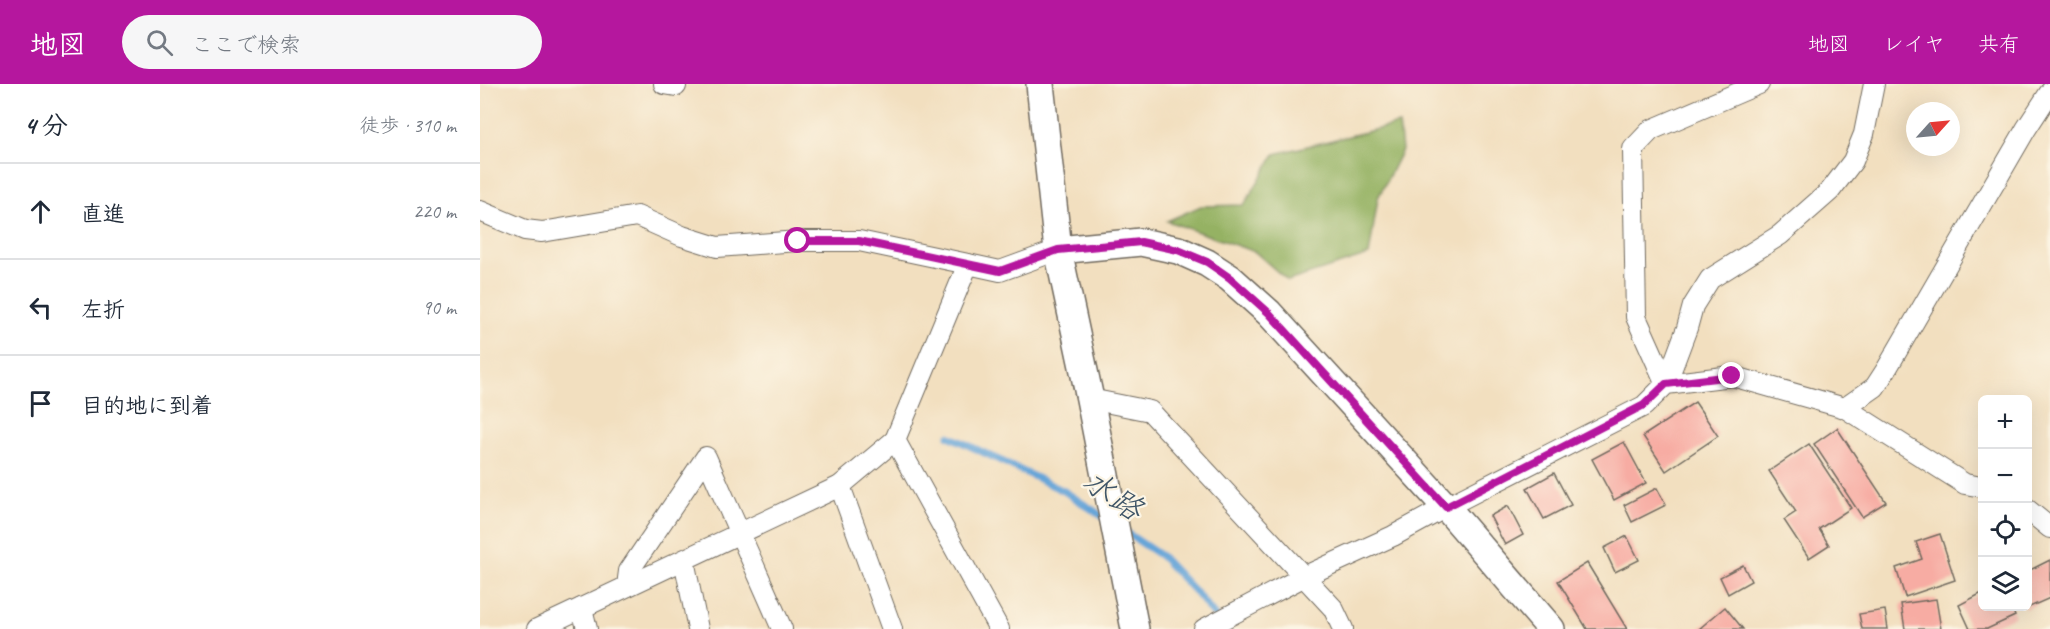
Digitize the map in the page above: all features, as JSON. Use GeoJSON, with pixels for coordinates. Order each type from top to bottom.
{"type":"FeatureCollection","features":[{"type":"Feature","properties":{"kind":"street"},"geometry":{"type":"LineString","coordinates":[[664,84],[676,86],[676,84]]}},
{"type":"Feature","properties":{"kind":"street"},"geometry":{"type":"LineString","coordinates":[[1040,84],[1058,250],[1135,629]]}},
{"type":"Feature","properties":{"kind":"street"},"geometry":{"type":"LineString","coordinates":[[1666,384],[1636,317],[1633,149],[1651,130],[1759,84]]}},
{"type":"Feature","properties":{"kind":"street"},"geometry":{"type":"LineString","coordinates":[[1204,629],[1303,577],[1393,536],[1644,405],[1666,384],[1688,328],[1693,306],[1710,279],[1780,235],[1830,191],[1853,161],[1864,134],[1874,84]]}},
{"type":"Feature","properties":{"kind":"street"},"geometry":{"type":"LineString","coordinates":[[1845,408],[1875,387],[2026,129],[2050,93]]}},
{"type":"Feature","properties":{"kind":"street"},"geometry":{"type":"LineString","coordinates":[[480,211],[525,230],[542,232],[637,216],[682,236],[717,247],[798,241],[859,241],[1000,271],[1058,250],[1141,242],[1178,250],[1207,262],[1230,278],[1269,313],[1446,507],[1551,629]]}},
{"type":"Feature","properties":{"kind":"street"},"geometry":{"type":"LineString","coordinates":[[537,629],[840,486],[895,440],[968,264]]}},
{"type":"Feature","properties":{"kind":"street"},"geometry":{"type":"LineString","coordinates":[[1666,384],[1732,376],[1845,408],[1965,484],[1978,486]]}},
{"type":"Feature","properties":{"kind":"street"},"geometry":{"type":"LineString","coordinates":[[1090,399],[1150,411],[1333,608],[1343,629]]}},
{"type":"Feature","properties":{"kind":"street"},"geometry":{"type":"LineString","coordinates":[[895,440],[999,629]]}},
{"type":"Feature","properties":{"kind":"street"},"geometry":{"type":"LineString","coordinates":[[627,586],[629,571],[706,457],[782,629]]}},
{"type":"Feature","properties":{"kind":"street"},"geometry":{"type":"LineString","coordinates":[[840,486],[892,629]]}},
{"type":"Feature","properties":{"kind":"street"},"geometry":{"type":"LineString","coordinates":[[2032,513],[2050,528]]}},
{"type":"Feature","properties":{"kind":"street"},"geometry":{"type":"LineString","coordinates":[[684,560],[698,629]]}},
{"type":"Feature","properties":{"kind":"street"},"geometry":{"type":"LineString","coordinates":[[582,608],[586,629]]}},
{"type":"Feature","properties":{"kind":"green space"},"geometry":{"type":"Polygon","coordinates":[[[1399,124],[1402,150],[1378,198],[1369,255],[1288,281],[1255,252],[1167,221],[1201,206],[1244,205],[1275,154],[1399,124]]]}},
{"type":"Feature","properties":{"kind":"building"},"geometry":{"type":"Polygon","coordinates":[[[1695,402],[1718,436],[1666,471],[1643,436],[1695,402]]]}},
{"type":"Feature","properties":{"kind":"building"},"geometry":{"type":"Polygon","coordinates":[[[1837,428],[1886,502],[1862,517],[1814,444],[1837,428]]]}},
{"type":"Feature","properties":{"kind":"building"},"geometry":{"type":"Polygon","coordinates":[[[1624,442],[1646,483],[1614,500],[1592,459],[1624,442]]]}},
{"type":"Feature","properties":{"kind":"building"},"geometry":{"type":"Polygon","coordinates":[[[1809,444],[1851,508],[1819,529],[1829,545],[1809,558],[1784,520],[1796,512],[1769,471],[1809,444]]]}},
{"type":"Feature","properties":{"kind":"building"},"geometry":{"type":"Polygon","coordinates":[[[1554,473],[1571,505],[1544,519],[1527,488],[1554,473]]]}},
{"type":"Feature","properties":{"kind":"building"},"geometry":{"type":"Polygon","coordinates":[[[1657,488],[1666,505],[1632,522],[1624,505],[1657,488]]]}},
{"type":"Feature","properties":{"kind":"building"},"geometry":{"type":"Polygon","coordinates":[[[1508,506],[1523,535],[1505,545],[1490,516],[1508,506]]]}},
{"type":"Feature","properties":{"kind":"building"},"geometry":{"type":"Polygon","coordinates":[[[1940,534],[1955,580],[1905,597],[1896,568],[1922,559],[1916,542],[1940,534]]]}},
{"type":"Feature","properties":{"kind":"building"},"geometry":{"type":"Polygon","coordinates":[[[1627,536],[1639,560],[1615,572],[1604,548],[1627,536]]]}},
{"type":"Feature","properties":{"kind":"building"},"geometry":{"type":"Polygon","coordinates":[[[2050,560],[2050,598],[2032,606],[2032,569],[2050,560]]]}},
{"type":"Feature","properties":{"kind":"building"},"geometry":{"type":"Polygon","coordinates":[[[1587,563],[1627,629],[1587,629],[1558,581],[1587,563]]]}},
{"type":"Feature","properties":{"kind":"building"},"geometry":{"type":"Polygon","coordinates":[[[1743,565],[1751,581],[1728,594],[1720,577],[1743,565]]]}},
{"type":"Feature","properties":{"kind":"building"},"geometry":{"type":"Polygon","coordinates":[[[1978,595],[1978,611],[2013,611],[2015,616],[1987,629],[1970,629],[1959,605],[1978,595]]]}},
{"type":"Feature","properties":{"kind":"building"},"geometry":{"type":"Polygon","coordinates":[[[1936,599],[1941,629],[1905,629],[1901,604],[1936,599]]]}},
{"type":"Feature","properties":{"kind":"building"},"geometry":{"type":"Polygon","coordinates":[[[1725,607],[1743,629],[1699,629],[1725,607]]]}},
{"type":"Feature","properties":{"kind":"building"},"geometry":{"type":"Polygon","coordinates":[[[1885,610],[1888,629],[1862,629],[1859,614],[1885,610]]]}},
{"type":"Feature","properties":{"kind":"waterway","name":"水路"},"geometry":{"type":"LineString","coordinates":[[949,436],[1064,491],[1105,518]]}},
{"type":"Feature","properties":{"kind":"waterway","name":"水路"},"geometry":{"type":"LineString","coordinates":[[1124,531],[1161,556],[1218,620]]}},
{"type":"Feature","properties":{"kind":"route"},"geometry":{"type":"LineString","coordinates":[[798,241],[859,241],[1000,271],[1058,250],[1141,242],[1178,250],[1207,262],[1230,278],[1269,313],[1446,507],[1644,405],[1666,384],[1732,376]]}}]}
